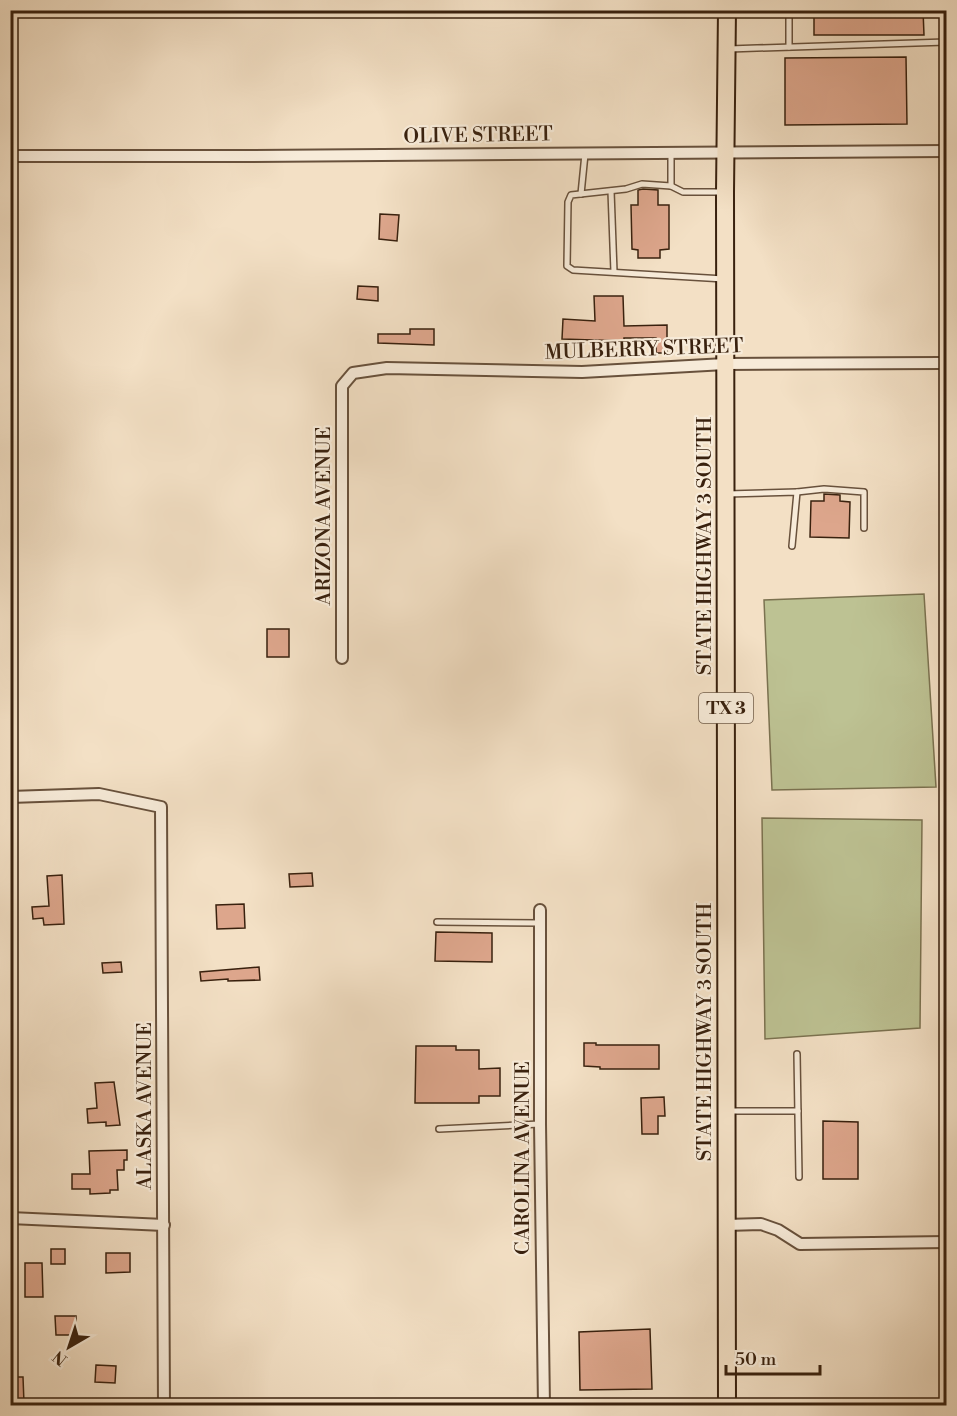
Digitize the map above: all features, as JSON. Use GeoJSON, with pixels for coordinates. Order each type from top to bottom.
{"type":"FeatureCollection","features":[{"type":"Feature","properties":{"kind":"main road","name":"STATE HIGHWAY 3 SOUTH"},"geometry":{"type":"LineString","coordinates":[[727,10],[725,192],[727,1406]]}},
{"type":"Feature","properties":{"kind":"street","name":"OLIVE STREET"},"geometry":{"type":"LineString","coordinates":[[10,156],[946,151]]}},
{"type":"Feature","properties":{"kind":"street","name":"MULBERRY STREET"},"geometry":{"type":"LineString","coordinates":[[350,376],[353,373],[387,368],[582,372],[725,364],[941,363]]}},
{"type":"Feature","properties":{"kind":"street","name":"ARIZONA AVENUE"},"geometry":{"type":"LineString","coordinates":[[342,658],[342,386],[350,376]]}},
{"type":"Feature","properties":{"kind":"street","name":"ALASKA AVENUE"},"geometry":{"type":"LineString","coordinates":[[10,797],[99,794],[161,807],[164,1406]]}},
{"type":"Feature","properties":{"kind":"street","name":"CAROLINA AVENUE"},"geometry":{"type":"LineString","coordinates":[[540,910],[544,1406]]}},
{"type":"Feature","properties":{"kind":"street"},"geometry":{"type":"LineString","coordinates":[[10,1218],[164,1225]]}},
{"type":"Feature","properties":{"kind":"street"},"geometry":{"type":"LineString","coordinates":[[726,1224],[761,1224],[778,1230],[800,1244],[946,1242]]}},
{"type":"Feature","properties":{"kind":"lane"},"geometry":{"type":"LineString","coordinates":[[789,10],[789,47]]}},
{"type":"Feature","properties":{"kind":"lane"},"geometry":{"type":"LineString","coordinates":[[727,49],[946,42]]}},
{"type":"Feature","properties":{"kind":"lane"},"geometry":{"type":"LineString","coordinates":[[671,152],[671,186]]}},
{"type":"Feature","properties":{"kind":"lane"},"geometry":{"type":"LineString","coordinates":[[581,194],[585,153]]}},
{"type":"Feature","properties":{"kind":"lane"},"geometry":{"type":"LineString","coordinates":[[725,192],[683,192],[671,186],[642,184],[626,189],[571,195],[568,202],[567,266],[573,270],[725,279]]}},
{"type":"Feature","properties":{"kind":"lane"},"geometry":{"type":"LineString","coordinates":[[611,191],[614,272]]}},
{"type":"Feature","properties":{"kind":"lane"},"geometry":{"type":"LineString","coordinates":[[726,494],[824,489],[864,492],[864,528]]}},
{"type":"Feature","properties":{"kind":"lane"},"geometry":{"type":"LineString","coordinates":[[792,546],[797,492]]}},
{"type":"Feature","properties":{"kind":"lane"},"geometry":{"type":"LineString","coordinates":[[437,922],[540,923]]}},
{"type":"Feature","properties":{"kind":"lane"},"geometry":{"type":"LineString","coordinates":[[797,1054],[799,1177]]}},
{"type":"Feature","properties":{"kind":"lane"},"geometry":{"type":"LineString","coordinates":[[726,1111],[798,1111]]}},
{"type":"Feature","properties":{"kind":"lane"},"geometry":{"type":"LineString","coordinates":[[440,1129],[540,1124]]}},
{"type":"Feature","properties":{"kind":"green space"},"geometry":{"type":"Polygon","coordinates":[[[924,594],[936,787],[772,790],[764,600],[924,594]]]}},
{"type":"Feature","properties":{"kind":"green space"},"geometry":{"type":"Polygon","coordinates":[[[762,818],[922,820],[920,1028],[765,1039],[762,818]]]}},
{"type":"Feature","properties":{"kind":"building"},"geometry":{"type":"Polygon","coordinates":[[[814,10],[923,10],[924,35],[814,35],[814,10]]]}},
{"type":"Feature","properties":{"kind":"building"},"geometry":{"type":"Polygon","coordinates":[[[906,57],[907,124],[785,125],[785,58],[906,57]]]}},
{"type":"Feature","properties":{"kind":"building"},"geometry":{"type":"Polygon","coordinates":[[[638,190],[658,190],[658,205],[669,205],[669,249],[660,250],[660,258],[638,258],[638,250],[632,249],[631,205],[638,205],[638,190]]]}},
{"type":"Feature","properties":{"kind":"building"},"geometry":{"type":"Polygon","coordinates":[[[380,214],[399,215],[397,241],[379,239],[380,214]]]}},
{"type":"Feature","properties":{"kind":"building"},"geometry":{"type":"Polygon","coordinates":[[[358,286],[378,287],[378,301],[357,299],[358,286]]]}},
{"type":"Feature","properties":{"kind":"building"},"geometry":{"type":"Polygon","coordinates":[[[594,296],[623,296],[624,326],[667,325],[667,353],[656,353],[656,338],[624,338],[624,341],[562,339],[563,319],[595,321],[594,296]]]}},
{"type":"Feature","properties":{"kind":"building"},"geometry":{"type":"Polygon","coordinates":[[[410,329],[434,329],[434,345],[378,343],[378,334],[410,334],[410,329]]]}},
{"type":"Feature","properties":{"kind":"building"},"geometry":{"type":"Polygon","coordinates":[[[824,494],[840,495],[840,501],[850,502],[849,538],[810,537],[811,501],[824,501],[824,494]]]}},
{"type":"Feature","properties":{"kind":"building"},"geometry":{"type":"Polygon","coordinates":[[[267,629],[289,629],[289,657],[267,657],[267,629]]]}},
{"type":"Feature","properties":{"kind":"building"},"geometry":{"type":"Polygon","coordinates":[[[312,873],[313,886],[290,887],[289,874],[312,873]]]}},
{"type":"Feature","properties":{"kind":"building"},"geometry":{"type":"Polygon","coordinates":[[[62,875],[64,924],[44,925],[43,918],[33,919],[32,907],[49,906],[47,876],[62,875]]]}},
{"type":"Feature","properties":{"kind":"building"},"geometry":{"type":"Polygon","coordinates":[[[244,904],[245,928],[217,929],[216,905],[244,904]]]}},
{"type":"Feature","properties":{"kind":"building"},"geometry":{"type":"Polygon","coordinates":[[[436,932],[492,933],[492,962],[435,961],[436,932]]]}},
{"type":"Feature","properties":{"kind":"building"},"geometry":{"type":"Polygon","coordinates":[[[121,962],[122,972],[103,973],[102,963],[121,962]]]}},
{"type":"Feature","properties":{"kind":"building"},"geometry":{"type":"Polygon","coordinates":[[[259,967],[260,980],[201,981],[200,972],[259,967]]]}},
{"type":"Feature","properties":{"kind":"building"},"geometry":{"type":"Polygon","coordinates":[[[584,1043],[659,1045],[659,1069],[600,1069],[600,1067],[584,1066],[584,1043]]]}},
{"type":"Feature","properties":{"kind":"building"},"geometry":{"type":"Polygon","coordinates":[[[416,1046],[456,1046],[456,1050],[479,1050],[479,1069],[500,1068],[500,1096],[479,1096],[479,1103],[415,1103],[416,1046]]]}},
{"type":"Feature","properties":{"kind":"building"},"geometry":{"type":"Polygon","coordinates":[[[114,1082],[120,1125],[106,1126],[106,1122],[88,1123],[87,1109],[97,1108],[95,1083],[114,1082]]]}},
{"type":"Feature","properties":{"kind":"building"},"geometry":{"type":"Polygon","coordinates":[[[664,1097],[665,1116],[658,1116],[658,1134],[642,1134],[641,1098],[664,1097]]]}},
{"type":"Feature","properties":{"kind":"building"},"geometry":{"type":"Polygon","coordinates":[[[823,1121],[858,1122],[858,1179],[823,1179],[823,1121]]]}},
{"type":"Feature","properties":{"kind":"building"},"geometry":{"type":"Polygon","coordinates":[[[127,1150],[124,1170],[117,1170],[118,1190],[110,1190],[110,1193],[90,1194],[90,1189],[72,1189],[72,1174],[90,1174],[89,1151],[127,1150]]]}},
{"type":"Feature","properties":{"kind":"building"},"geometry":{"type":"Polygon","coordinates":[[[51,1249],[65,1249],[65,1264],[51,1264],[51,1249]]]}},
{"type":"Feature","properties":{"kind":"building"},"geometry":{"type":"Polygon","coordinates":[[[106,1253],[130,1253],[130,1272],[106,1273],[106,1253]]]}},
{"type":"Feature","properties":{"kind":"building"},"geometry":{"type":"Polygon","coordinates":[[[25,1263],[42,1263],[43,1297],[25,1297],[25,1263]]]}},
{"type":"Feature","properties":{"kind":"building"},"geometry":{"type":"Polygon","coordinates":[[[55,1316],[76,1316],[76,1335],[56,1335],[55,1316]]]}},
{"type":"Feature","properties":{"kind":"building"},"geometry":{"type":"Polygon","coordinates":[[[650,1329],[652,1389],[580,1390],[579,1332],[650,1329]]]}},
{"type":"Feature","properties":{"kind":"building"},"geometry":{"type":"Polygon","coordinates":[[[96,1365],[116,1366],[115,1383],[95,1382],[96,1365]]]}},
{"type":"Feature","properties":{"kind":"building"},"geometry":{"type":"Polygon","coordinates":[[[12,1377],[23,1377],[24,1403],[13,1403],[12,1377]]]}}]}
